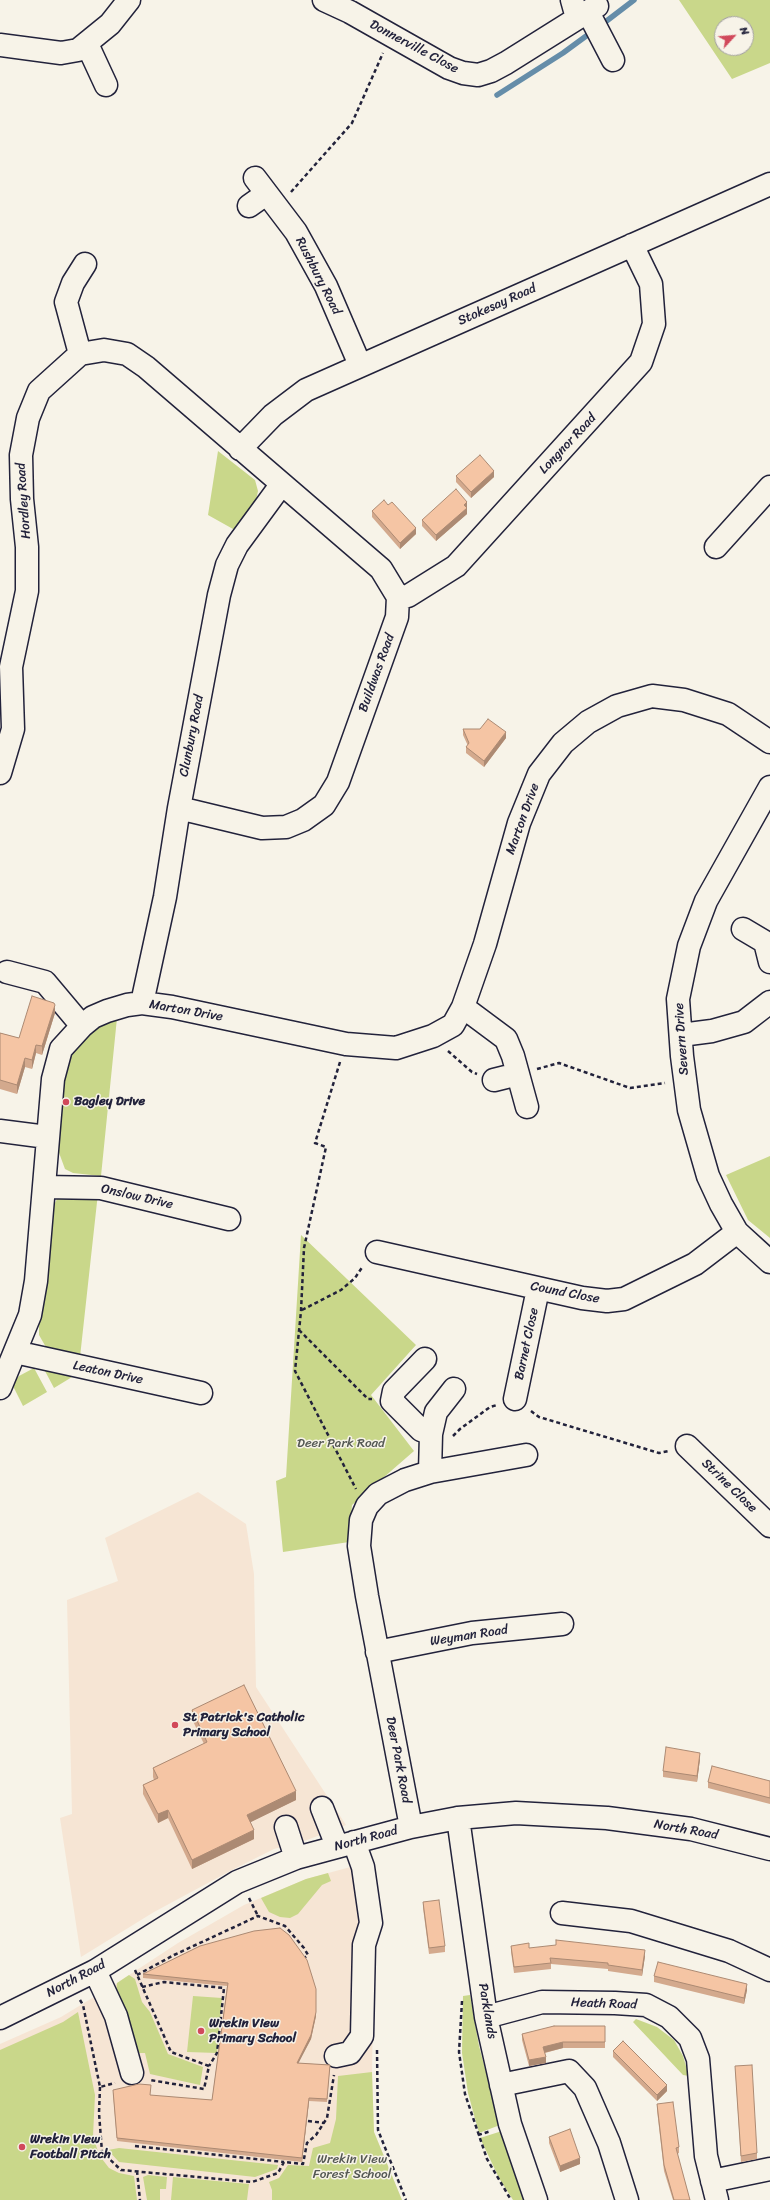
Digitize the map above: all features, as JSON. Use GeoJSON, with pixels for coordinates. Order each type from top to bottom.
{"type":"FeatureCollection","features":[{"type":"Feature","properties":{"kind":"street"},"geometry":{"type":"LineString","coordinates":[[0,45],[61,53],[78,50],[88,44],[110,24],[129,0]]}},
{"type":"Feature","properties":{"kind":"street","name":"Donnerville Close"},"geometry":{"type":"LineString","coordinates":[[324,0],[350,12],[450,68],[463,73],[478,75],[492,71],[585,10],[609,51]]}},
{"type":"Feature","properties":{"kind":"street"},"geometry":{"type":"LineString","coordinates":[[88,44],[106,85]]}},
{"type":"Feature","properties":{"kind":"street","name":"Stokesay Road"},"geometry":{"type":"LineString","coordinates":[[240,449],[273,415],[306,390],[770,184]]}},
{"type":"Feature","properties":{"kind":"street"},"geometry":{"type":"LineString","coordinates":[[249,206],[266,193]]}},
{"type":"Feature","properties":{"kind":"street","name":"Rushbury Road"},"geometry":{"type":"LineString","coordinates":[[266,193],[296,232],[326,286],[360,365]]}},
{"type":"Feature","properties":{"kind":"street","name":"Longnor Road"},"geometry":{"type":"LineString","coordinates":[[398,597],[408,596],[456,566],[641,362],[654,324],[652,290],[651,284],[632,245]]}},
{"type":"Feature","properties":{"kind":"street"},"geometry":{"type":"LineString","coordinates":[[85,264],[73,283],[66,302],[80,354],[104,350],[127,354],[146,367],[381,569],[398,597]]}},
{"type":"Feature","properties":{"kind":"street","name":"Hordley Road"},"geometry":{"type":"LineString","coordinates":[[0,773],[13,729],[5,667],[27,591],[27,547],[22,499],[21,455],[28,418],[39,391],[80,354]]}},
{"type":"Feature","properties":{"kind":"street","name":"Clunbury Road"},"geometry":{"type":"LineString","coordinates":[[142,1003],[165,897],[179,808],[219,595],[227,565],[237,545],[282,485]]}},
{"type":"Feature","properties":{"kind":"street"},"geometry":{"type":"LineString","coordinates":[[716,547],[770,487]]}},
{"type":"Feature","properties":{"kind":"street","name":"Buildwas Road"},"geometry":{"type":"LineString","coordinates":[[179,808],[262,828],[286,827],[303,820],[324,805],[338,782],[397,617],[398,597]]}},
{"type":"Feature","properties":{"kind":"street","name":"Marton Drive"},"geometry":{"type":"LineString","coordinates":[[0,1388],[30,1315],[35,1288],[45,1187],[47,1137],[52,1079],[61,1049],[82,1026],[93,1017],[107,1011],[127,1005],[142,1003],[172,1007],[346,1044],[396,1048],[433,1036],[453,1025],[464,1007],[485,944],[519,823],[540,774],[563,743],[588,722],[616,706],[652,696],[684,700],[728,714],[770,742]]}},
{"type":"Feature","properties":{"kind":"street","name":"Severn Drive"},"geometry":{"type":"LineString","coordinates":[[770,787],[763,817],[706,901],[689,946],[678,999],[689,1110],[708,1176],[721,1204],[737,1232],[770,1262]]}},
{"type":"Feature","properties":{"kind":"street"},"geometry":{"type":"LineString","coordinates":[[743,930],[764,942],[770,962]]}},
{"type":"Feature","properties":{"kind":"street"},"geometry":{"type":"LineString","coordinates":[[7,972],[45,982],[82,1026]]}},
{"type":"Feature","properties":{"kind":"street"},"geometry":{"type":"LineString","coordinates":[[681,1035],[712,1031],[744,1022],[770,1002]]}},
{"type":"Feature","properties":{"kind":"street"},"geometry":{"type":"LineString","coordinates":[[464,1007],[506,1039],[527,1107]]}},
{"type":"Feature","properties":{"kind":"street"},"geometry":{"type":"LineString","coordinates":[[494,1080],[518,1074]]}},
{"type":"Feature","properties":{"kind":"street"},"geometry":{"type":"LineString","coordinates":[[0,1131],[47,1137]]}},
{"type":"Feature","properties":{"kind":"street","name":"Onslow Drive"},"geometry":{"type":"LineString","coordinates":[[45,1187],[101,1188],[229,1219]]}},
{"type":"Feature","properties":{"kind":"street","name":"Cound Close"},"geometry":{"type":"LineString","coordinates":[[376,1252],[582,1298],[607,1301],[624,1299],[695,1264],[737,1232]]}},
{"type":"Feature","properties":{"kind":"street","name":"Barnet Close"},"geometry":{"type":"LineString","coordinates":[[515,1399],[538,1288]]}},
{"type":"Feature","properties":{"kind":"street","name":"Leaton Drive"},"geometry":{"type":"LineString","coordinates":[[15,1352],[201,1393]]}},
{"type":"Feature","properties":{"kind":"street"},"geometry":{"type":"LineString","coordinates":[[425,1359],[394,1391],[392,1402],[420,1430],[431,1434]]}},
{"type":"Feature","properties":{"kind":"street"},"geometry":{"type":"LineString","coordinates":[[430,1472],[431,1434],[436,1412],[454,1389]]}},
{"type":"Feature","properties":{"kind":"street","name":"Strine Close"},"geometry":{"type":"LineString","coordinates":[[688,1446],[770,1526]]}},
{"type":"Feature","properties":{"kind":"street"},"geometry":{"type":"LineString","coordinates":[[367,1506],[389,1487],[430,1472],[526,1455]]}},
{"type":"Feature","properties":{"kind":"street","name":"Deer Park Road"},"geometry":{"type":"LineString","coordinates":[[367,1506],[361,1520],[359,1546],[377,1652],[411,1827]]}},
{"type":"Feature","properties":{"kind":"street","name":"Weyman Road"},"geometry":{"type":"LineString","coordinates":[[377,1652],[472,1633],[562,1624]]}},
{"type":"Feature","properties":{"kind":"street"},"geometry":{"type":"LineString","coordinates":[[322,1808],[362,1867],[371,1923],[364,1945],[362,2036],[350,2054],[336,2056]]}},
{"type":"Feature","properties":{"kind":"street","name":"North Road"},"geometry":{"type":"LineString","coordinates":[[0,2018],[95,1971],[126,1950],[237,1882],[296,1858],[411,1827],[458,1818],[516,1813],[607,1818],[691,1829],[770,1849]]}},
{"type":"Feature","properties":{"kind":"street","name":"Parklands"},"geometry":{"type":"LineString","coordinates":[[458,1818],[486,2017],[510,2124],[536,2200]]}},
{"type":"Feature","properties":{"kind":"street"},"geometry":{"type":"LineString","coordinates":[[286,1826],[296,1858]]}},
{"type":"Feature","properties":{"kind":"street"},"geometry":{"type":"LineString","coordinates":[[562,1913],[631,1921],[728,1951],[770,1970]]}},
{"type":"Feature","properties":{"kind":"street"},"geometry":{"type":"LineString","coordinates":[[95,1971],[116,2016],[132,2073]]}},
{"type":"Feature","properties":{"kind":"street","name":"Heath Road"},"geometry":{"type":"LineString","coordinates":[[486,2017],[542,2002],[646,2005],[669,2017],[690,2038],[698,2059],[706,2156],[714,2191]]}},
{"type":"Feature","properties":{"kind":"street"},"geometry":{"type":"LineString","coordinates":[[502,2085],[569,2071],[585,2088],[609,2143],[627,2200]]}},
{"type":"Feature","properties":{"kind":"street"},"geometry":{"type":"LineString","coordinates":[[714,2191],[770,2169]]}},
{"type":"Feature","properties":{"kind":"path"},"geometry":{"type":"LineString","coordinates":[[266,193],[352,123],[390,35]]}},
{"type":"Feature","properties":{"kind":"path"},"geometry":{"type":"LineString","coordinates":[[433,1036],[472,1072],[494,1080]]}},
{"type":"Feature","properties":{"kind":"path"},"geometry":{"type":"LineString","coordinates":[[346,1044],[315,1143],[326,1147],[304,1248],[301,1311],[295,1371],[357,1492],[367,1506]]}},
{"type":"Feature","properties":{"kind":"path"},"geometry":{"type":"LineString","coordinates":[[518,1074],[558,1063],[630,1088],[685,1080]]}},
{"type":"Feature","properties":{"kind":"path"},"geometry":{"type":"LineString","coordinates":[[301,1311],[341,1290],[355,1278],[376,1252]]}},
{"type":"Feature","properties":{"kind":"path"},"geometry":{"type":"LineString","coordinates":[[299,1330],[368,1399],[392,1402]]}},
{"type":"Feature","properties":{"kind":"path"},"geometry":{"type":"LineString","coordinates":[[452,1468],[451,1442],[455,1433],[490,1408],[515,1399],[539,1417],[660,1453],[688,1446]]}},
{"type":"Feature","properties":{"kind":"path"},"geometry":{"type":"LineString","coordinates":[[137,1975],[174,1954],[258,1916],[285,1926],[304,1948],[308,1955],[304,1958]]}},
{"type":"Feature","properties":{"kind":"path"},"geometry":{"type":"LineString","coordinates":[[126,1950],[171,2052],[209,2066]]}},
{"type":"Feature","properties":{"kind":"path"},"geometry":{"type":"LineString","coordinates":[[142,1987],[164,1982],[224,1988],[217,2053],[209,2066],[204,2089]]}},
{"type":"Feature","properties":{"kind":"path"},"geometry":{"type":"LineString","coordinates":[[482,1989],[462,1994],[459,2052],[465,2094],[478,2135],[487,2159],[511,2200]]}},
{"type":"Feature","properties":{"kind":"path"},"geometry":{"type":"LineString","coordinates":[[135,2146],[303,2164],[307,2143],[316,2135],[327,2118],[328,2106],[334,2085],[336,2056]]}},
{"type":"Feature","properties":{"kind":"path"},"geometry":{"type":"LineString","coordinates":[[100,2087],[99,2113],[102,2152],[121,2170],[252,2182],[278,2173],[284,2162]]}},
{"type":"Feature","properties":{"kind":"path"},"geometry":{"type":"LineString","coordinates":[[308,2121],[324,2123]]}},
{"type":"Feature","properties":{"kind":"path"},"geometry":{"type":"LineString","coordinates":[[137,2172],[140,2200]]}},
{"type":"Feature","properties":{"kind":"shaded area","name":"St Patrick's Catholic Primary School"},"geometry":{"type":"Polygon","coordinates":[[[198,1492],[246,1524],[254,1574],[256,1687],[346,1825],[307,1840],[274,1849],[154,1912],[81,1957],[60,1818],[72,1814],[67,1600],[118,1581],[105,1538],[198,1492]]]}},
{"type":"Feature","properties":{"kind":"shaded area","name":"Wrekin View Primary School"},"geometry":{"type":"Polygon","coordinates":[[[369,1862],[374,1951],[372,2072],[374,2132],[402,2200],[0,2200],[0,2044],[61,2017],[178,1943],[244,1905],[306,1879],[369,1862]]]}},
{"type":"Feature","properties":{"kind":"green space"},"geometry":{"type":"Polygon","coordinates":[[[679,0],[770,0],[770,63],[732,79],[717,56],[754,56],[754,16],[714,16],[714,52],[679,0]]]}},
{"type":"Feature","properties":{"kind":"green space"},"geometry":{"type":"Polygon","coordinates":[[[218,451],[255,480],[258,491],[256,500],[239,527],[233,529],[208,515],[218,451]]]}},
{"type":"Feature","properties":{"kind":"green space"},"geometry":{"type":"Polygon","coordinates":[[[117,1018],[101,1176],[73,1173],[65,1169],[58,1150],[60,1079],[68,1057],[76,1045],[101,1024],[117,1018]]]}},
{"type":"Feature","properties":{"kind":"green space"},"geometry":{"type":"Polygon","coordinates":[[[770,1156],[770,1238],[748,1220],[726,1175],[770,1156]]]}},
{"type":"Feature","properties":{"kind":"green space"},"geometry":{"type":"Polygon","coordinates":[[[98,1193],[80,1357],[47,1349],[39,1335],[39,1323],[47,1286],[53,1207],[57,1199],[64,1194],[98,1193]]]}},
{"type":"Feature","properties":{"kind":"green space","name":"Deer Park Road"},"geometry":{"type":"Polygon","coordinates":[[[301,1235],[416,1345],[371,1395],[414,1451],[352,1505],[349,1542],[283,1552],[276,1481],[286,1477],[301,1235]]]}},
{"type":"Feature","properties":{"kind":"green space"},"geometry":{"type":"Polygon","coordinates":[[[34,1368],[47,1392],[23,1406],[12,1384],[19,1376],[34,1368]]]}},
{"type":"Feature","properties":{"kind":"green space"},"geometry":{"type":"Polygon","coordinates":[[[46,1368],[77,1374],[54,1388],[45,1371],[46,1368]]]}},
{"type":"Feature","properties":{"kind":"green space"},"geometry":{"type":"Polygon","coordinates":[[[328,1873],[331,1881],[322,1885],[298,1914],[290,1918],[280,1917],[269,1912],[261,1898],[306,1879],[328,1873]]]}},
{"type":"Feature","properties":{"kind":"green space"},"geometry":{"type":"Polygon","coordinates":[[[129,1975],[135,1979],[142,2002],[150,2012],[168,2054],[203,2067],[200,2085],[150,2074],[145,2053],[133,2053],[116,1994],[117,1983],[129,1975]]]}},
{"type":"Feature","properties":{"kind":"green space"},"geometry":{"type":"Polygon","coordinates":[[[470,1995],[479,2046],[500,2125],[479,2133],[468,2093],[462,2053],[463,1996],[470,1995]]]}},
{"type":"Feature","properties":{"kind":"green space"},"geometry":{"type":"Polygon","coordinates":[[[193,1996],[222,1998],[217,2053],[187,2052],[193,1996]]]}},
{"type":"Feature","properties":{"kind":"green space"},"geometry":{"type":"Polygon","coordinates":[[[78,2012],[95,2095],[93,2136],[99,2155],[109,2168],[119,2173],[134,2176],[137,2200],[0,2200],[0,2050],[63,2022],[78,2012]]]}},
{"type":"Feature","properties":{"kind":"green space"},"geometry":{"type":"Polygon","coordinates":[[[636,2019],[657,2027],[674,2040],[683,2056],[689,2076],[683,2075],[633,2022],[636,2019]]]}},
{"type":"Feature","properties":{"kind":"green space","name":"Wrekin View Forest School"},"geometry":{"type":"Polygon","coordinates":[[[372,2072],[374,2132],[402,2200],[272,2200],[272,2190],[269,2182],[279,2178],[288,2165],[309,2166],[313,2148],[330,2143],[336,2119],[338,2076],[372,2072]]]}},
{"type":"Feature","properties":{"kind":"green space"},"geometry":{"type":"Polygon","coordinates":[[[502,2131],[525,2200],[513,2200],[499,2178],[480,2138],[502,2131]]]}},
{"type":"Feature","properties":{"kind":"green space"},"geometry":{"type":"Polygon","coordinates":[[[119,2148],[278,2165],[277,2169],[255,2177],[119,2162],[108,2150],[119,2148]]]}},
{"type":"Feature","properties":{"kind":"green space"},"geometry":{"type":"Polygon","coordinates":[[[148,2175],[167,2177],[166,2189],[160,2189],[160,2200],[147,2200],[143,2177],[148,2175]]]}},
{"type":"Feature","properties":{"kind":"green space"},"geometry":{"type":"Polygon","coordinates":[[[173,2177],[249,2184],[247,2200],[171,2200],[173,2177]]]}},
{"type":"Feature","properties":{"kind":"building"},"geometry":{"type":"Polygon","coordinates":[[[480,455],[494,471],[471,492],[456,476],[480,455]]]}},
{"type":"Feature","properties":{"kind":"building"},"geometry":{"type":"Polygon","coordinates":[[[456,489],[467,502],[464,505],[467,508],[436,535],[422,520],[456,489]]]}},
{"type":"Feature","properties":{"kind":"building"},"geometry":{"type":"Polygon","coordinates":[[[384,500],[388,505],[392,502],[416,528],[400,543],[372,511],[384,500]]]}},
{"type":"Feature","properties":{"kind":"building"},"geometry":{"type":"Polygon","coordinates":[[[488,719],[506,732],[484,761],[466,747],[469,743],[463,729],[480,729],[488,719]]]}},
{"type":"Feature","properties":{"kind":"building"},"geometry":{"type":"Polygon","coordinates":[[[32,996],[54,1003],[55,1005],[42,1046],[36,1045],[32,1060],[25,1058],[17,1085],[0,1080],[0,1033],[19,1038],[32,996]]]}},
{"type":"Feature","properties":{"kind":"building"},"geometry":{"type":"Polygon","coordinates":[[[244,1685],[296,1791],[247,1815],[254,1830],[192,1860],[168,1810],[158,1814],[143,1785],[158,1778],[153,1768],[207,1742],[192,1710],[244,1685]]]}},
{"type":"Feature","properties":{"kind":"building"},"geometry":{"type":"Polygon","coordinates":[[[666,1747],[700,1753],[697,1776],[663,1771],[666,1747]]]}},
{"type":"Feature","properties":{"kind":"building"},"geometry":{"type":"Polygon","coordinates":[[[712,1766],[770,1781],[770,1798],[708,1782],[712,1766]]]}},
{"type":"Feature","properties":{"kind":"building"},"geometry":{"type":"Polygon","coordinates":[[[439,1900],[445,1946],[429,1948],[423,1902],[439,1900]]]}},
{"type":"Feature","properties":{"kind":"building"},"geometry":{"type":"Polygon","coordinates":[[[280,1928],[289,1935],[307,1960],[316,1989],[316,2012],[311,2035],[297,2063],[330,2065],[327,2099],[309,2098],[302,2158],[117,2138],[113,2090],[139,2084],[151,2085],[150,2095],[212,2100],[228,1983],[143,1974],[200,1946],[254,1931],[280,1928]]]}},
{"type":"Feature","properties":{"kind":"building"},"geometry":{"type":"Polygon","coordinates":[[[556,1940],[645,1950],[642,1970],[608,1965],[608,1963],[550,1958],[551,1963],[514,1967],[511,1946],[529,1943],[529,1948],[556,1945],[556,1940]]]}},
{"type":"Feature","properties":{"kind":"building"},"geometry":{"type":"Polygon","coordinates":[[[658,1962],[747,1984],[744,1998],[654,1976],[658,1962]]]}},
{"type":"Feature","properties":{"kind":"building"},"geometry":{"type":"Polygon","coordinates":[[[554,2026],[605,2026],[605,2042],[563,2042],[543,2047],[546,2057],[529,2060],[522,2034],[554,2026]]]}},
{"type":"Feature","properties":{"kind":"building"},"geometry":{"type":"Polygon","coordinates":[[[623,2041],[667,2085],[657,2095],[613,2051],[623,2041]]]}},
{"type":"Feature","properties":{"kind":"building"},"geometry":{"type":"Polygon","coordinates":[[[752,2065],[757,2153],[741,2156],[735,2066],[752,2065]]]}},
{"type":"Feature","properties":{"kind":"building"},"geometry":{"type":"Polygon","coordinates":[[[673,2102],[679,2147],[676,2148],[690,2200],[674,2200],[664,2165],[657,2104],[673,2102]]]}},
{"type":"Feature","properties":{"kind":"building"},"geometry":{"type":"Polygon","coordinates":[[[570,2129],[580,2158],[560,2166],[549,2137],[570,2129]]]}},
{"type":"Feature","properties":{"kind":"waterway"},"geometry":{"type":"LineString","coordinates":[[600,26],[634,0]]}},
{"type":"Feature","properties":{"kind":"waterway"},"geometry":{"type":"LineString","coordinates":[[497,95],[563,53],[593,31]]}},
{"type":"Feature","properties":{"kind":"place","name":"Bagley Drive"},"geometry":{"type":"Point","coordinates":[66,1102]}},
{"type":"Feature","properties":{"kind":"place","name":"St Patrick's Catholic Primary School"},"geometry":{"type":"Point","coordinates":[175,1725]}},
{"type":"Feature","properties":{"kind":"place","name":"Wrekin View Primary School"},"geometry":{"type":"Point","coordinates":[201,2031]}},
{"type":"Feature","properties":{"kind":"place","name":"Wrekin View Football Pitch"},"geometry":{"type":"Point","coordinates":[22,2147]}}]}
